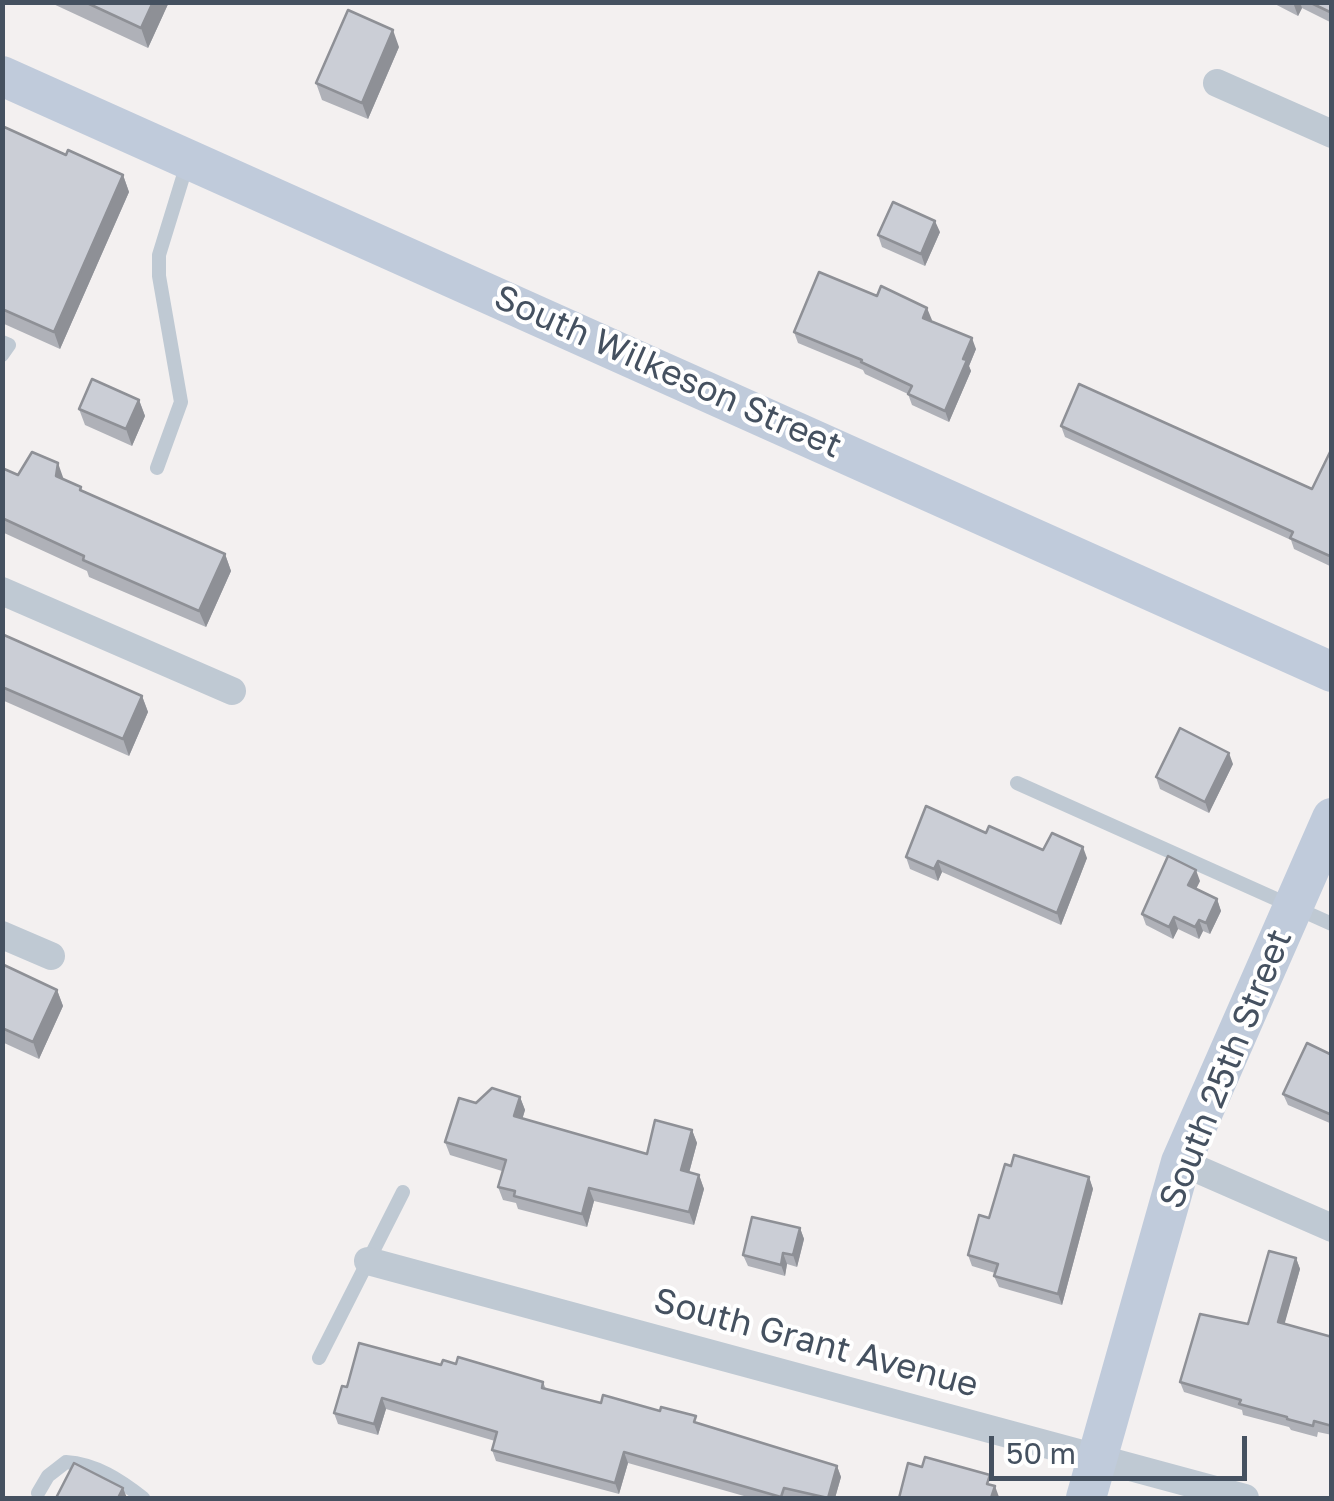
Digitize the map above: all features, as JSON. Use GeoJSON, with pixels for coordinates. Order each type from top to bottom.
{"type":"FeatureCollection","features":[{"type":"Feature","properties":{"kind":"street","name":"South Wilkeson Street"},"geometry":{"type":"LineString","coordinates":[[2,76],[1332,672]]}},
{"type":"Feature","properties":{"kind":"street"},"geometry":{"type":"LineString","coordinates":[[1217,83],[1332,134]]}},
{"type":"Feature","properties":{"kind":"street"},"geometry":{"type":"LineString","coordinates":[[2,591],[232,691]]}},
{"type":"Feature","properties":{"kind":"street","name":"South 25th Street"},"geometry":{"type":"LineString","coordinates":[[1086,1498],[1181,1162],[1332,818]]}},
{"type":"Feature","properties":{"kind":"street"},"geometry":{"type":"LineString","coordinates":[[2,936],[52,956]]}},
{"type":"Feature","properties":{"kind":"street"},"geometry":{"type":"LineString","coordinates":[[1181,1162],[1332,1228]]}},
{"type":"Feature","properties":{"kind":"street","name":"South Grant Avenue"},"geometry":{"type":"LineString","coordinates":[[368,1261],[1245,1498]]}},
{"type":"Feature","properties":{"kind":"lane"},"geometry":{"type":"LineString","coordinates":[[157,468],[181,402],[159,276],[160,255],[189,158]]}},
{"type":"Feature","properties":{"kind":"lane"},"geometry":{"type":"LineString","coordinates":[[2,342],[10,345],[2,355]]}},
{"type":"Feature","properties":{"kind":"lane"},"geometry":{"type":"LineString","coordinates":[[1017,783],[1332,924]]}},
{"type":"Feature","properties":{"kind":"lane"},"geometry":{"type":"LineString","coordinates":[[319,1358],[403,1192]]}},
{"type":"Feature","properties":{"kind":"lane"},"geometry":{"type":"LineString","coordinates":[[38,1493],[48,1476],[66,1462],[85,1463],[143,1498]]}},
{"type":"Feature","properties":{"kind":"building"},"geometry":{"type":"Polygon","coordinates":[[[85,2],[153,2],[141,28],[85,2]]]}},
{"type":"Feature","properties":{"kind":"building"},"geometry":{"type":"Polygon","coordinates":[[[1309,2],[1332,2],[1332,13],[1309,2]]]}},
{"type":"Feature","properties":{"kind":"building"},"geometry":{"type":"Polygon","coordinates":[[[348,10],[393,30],[362,103],[316,83],[348,10]]]}},
{"type":"Feature","properties":{"kind":"building"},"geometry":{"type":"Polygon","coordinates":[[[2,126],[123,175],[54,332],[2,309],[2,126]]]}},
{"type":"Feature","properties":{"kind":"building"},"geometry":{"type":"Polygon","coordinates":[[[893,202],[935,221],[921,254],[878,235],[893,202]]]}},
{"type":"Feature","properties":{"kind":"building"},"geometry":{"type":"Polygon","coordinates":[[[819,272],[877,296],[881,286],[927,308],[923,318],[972,338],[945,411],[908,394],[912,386],[794,332],[819,272]]]}},
{"type":"Feature","properties":{"kind":"building"},"geometry":{"type":"Polygon","coordinates":[[[92,379],[139,400],[126,429],[79,409],[92,379]]]}},
{"type":"Feature","properties":{"kind":"building"},"geometry":{"type":"Polygon","coordinates":[[[1079,384],[1312,489],[1332,448],[1332,557],[1290,538],[1293,532],[1061,426],[1079,384]]]}},
{"type":"Feature","properties":{"kind":"building"},"geometry":{"type":"Polygon","coordinates":[[[32,452],[58,463],[56,476],[81,487],[80,490],[225,554],[199,611],[83,560],[84,556],[2,518],[2,468],[18,475],[32,452]]]}},
{"type":"Feature","properties":{"kind":"building"},"geometry":{"type":"Polygon","coordinates":[[[4,635],[142,696],[123,739],[2,687],[4,635]]]}},
{"type":"Feature","properties":{"kind":"building"},"geometry":{"type":"Polygon","coordinates":[[[1180,728],[1229,753],[1205,802],[1156,777],[1180,728]]]}},
{"type":"Feature","properties":{"kind":"building"},"geometry":{"type":"Polygon","coordinates":[[[926,806],[986,833],[989,826],[1043,850],[1052,833],[1083,847],[1057,913],[938,861],[934,869],[906,857],[926,806]]]}},
{"type":"Feature","properties":{"kind":"building"},"geometry":{"type":"Polygon","coordinates":[[[1168,856],[1196,870],[1188,885],[1217,899],[1206,923],[1199,920],[1195,927],[1174,917],[1169,927],[1142,914],[1168,856]]]}},
{"type":"Feature","properties":{"kind":"building"},"geometry":{"type":"Polygon","coordinates":[[[4,965],[57,990],[33,1042],[2,1028],[4,965]]]}},
{"type":"Feature","properties":{"kind":"building"},"geometry":{"type":"Polygon","coordinates":[[[1307,1043],[1332,1055],[1332,1115],[1283,1094],[1307,1043]]]}},
{"type":"Feature","properties":{"kind":"building"},"geometry":{"type":"Polygon","coordinates":[[[492,1088],[520,1097],[514,1116],[647,1154],[655,1120],[692,1130],[681,1170],[699,1175],[689,1212],[589,1188],[582,1214],[514,1196],[515,1191],[498,1187],[506,1160],[445,1142],[459,1098],[476,1103],[492,1088]]]}},
{"type":"Feature","properties":{"kind":"building"},"geometry":{"type":"Polygon","coordinates":[[[1014,1155],[1089,1177],[1058,1294],[994,1276],[998,1264],[968,1255],[979,1215],[989,1218],[1005,1164],[1011,1166],[1014,1155]]]}},
{"type":"Feature","properties":{"kind":"building"},"geometry":{"type":"Polygon","coordinates":[[[752,1217],[800,1228],[793,1255],[783,1253],[781,1265],[743,1255],[752,1217]]]}},
{"type":"Feature","properties":{"kind":"building"},"geometry":{"type":"Polygon","coordinates":[[[1269,1251],[1296,1258],[1278,1322],[1332,1337],[1332,1426],[1287,1419],[1180,1382],[1200,1314],[1248,1324],[1269,1251]]]}},
{"type":"Feature","properties":{"kind":"building"},"geometry":{"type":"Polygon","coordinates":[[[359,1343],[441,1365],[443,1360],[456,1364],[458,1357],[543,1382],[542,1388],[601,1403],[603,1395],[660,1411],[661,1407],[696,1416],[694,1422],[837,1466],[828,1498],[784,1488],[781,1497],[624,1452],[615,1483],[492,1450],[497,1432],[382,1398],[374,1424],[334,1413],[342,1386],[347,1387],[359,1343]]]}},
{"type":"Feature","properties":{"kind":"building"},"geometry":{"type":"Polygon","coordinates":[[[925,1457],[990,1475],[987,1484],[995,1486],[991,1498],[899,1498],[908,1463],[922,1467],[925,1457]]]}},
{"type":"Feature","properties":{"kind":"building"},"geometry":{"type":"Polygon","coordinates":[[[74,1463],[123,1488],[118,1498],[56,1498],[74,1463]]]}}]}
